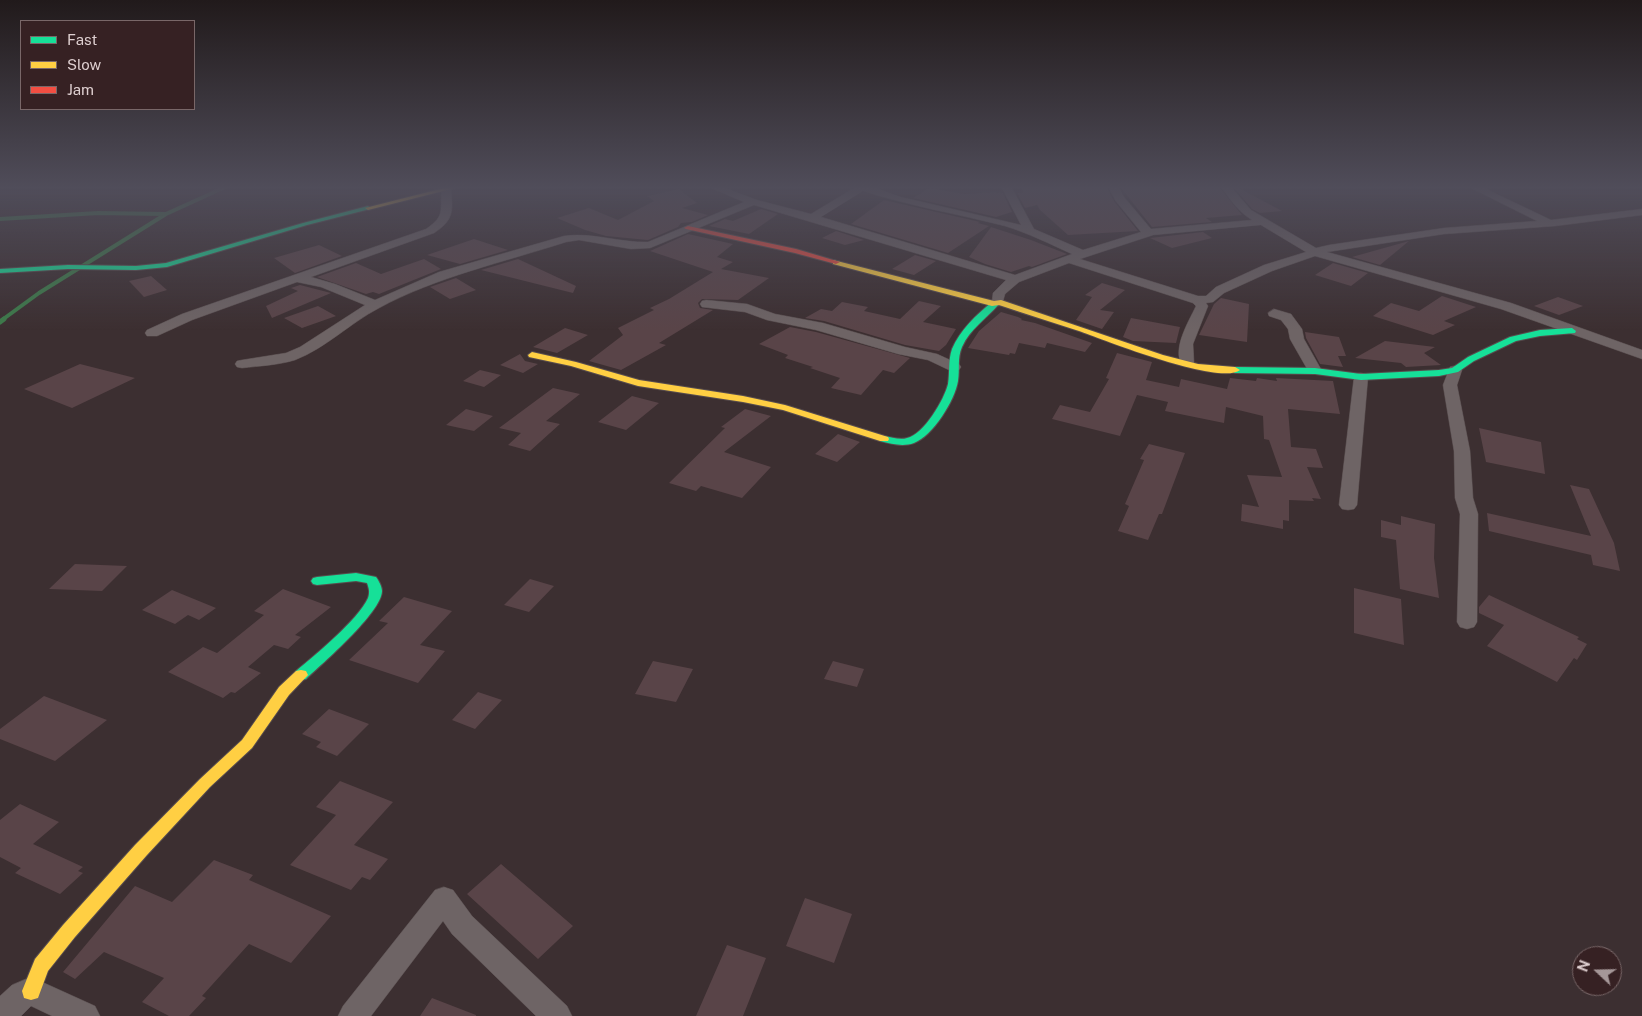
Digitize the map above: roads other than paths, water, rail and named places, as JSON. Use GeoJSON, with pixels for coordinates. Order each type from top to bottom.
{"type":"FeatureCollection","features":[{"type":"Feature","properties":{"kind":"street"},"geometry":{"type":"LineString","coordinates":[[0,270],[68,267],[136,268],[167,265],[267,235]]}},
{"type":"Feature","properties":{"kind":"street"},"geometry":{"type":"LineString","coordinates":[[152,333],[194,315],[418,235]]}},
{"type":"Feature","properties":{"kind":"street"},"geometry":{"type":"LineString","coordinates":[[242,364],[290,357],[305,350],[374,305],[443,275],[482,265],[564,239],[580,237],[631,246],[650,245],[671,235]]}},
{"type":"Feature","properties":{"kind":"street"},"geometry":{"type":"LineString","coordinates":[[721,235],[796,252],[997,303],[1084,331],[1128,348],[1218,370],[1315,371],[1361,377],[1439,373],[1455,370],[1471,359],[1513,339],[1540,333],[1572,331]]}},
{"type":"Feature","properties":{"kind":"street"},"geometry":{"type":"LineString","coordinates":[[870,235],[1014,279]]}},
{"type":"Feature","properties":{"kind":"street"},"geometry":{"type":"LineString","coordinates":[[1040,235],[1082,254]]}},
{"type":"Feature","properties":{"kind":"street"},"geometry":{"type":"LineString","coordinates":[[532,355],[637,382],[754,399],[805,413],[855,432],[896,442],[912,440],[924,432],[953,386],[955,354],[964,336],[983,313],[997,303],[999,293],[1014,279],[1140,235]]}},
{"type":"Feature","properties":{"kind":"street"},"geometry":{"type":"LineString","coordinates":[[1285,235],[1316,253],[1483,299],[1641,353]]}},
{"type":"Feature","properties":{"kind":"street"},"geometry":{"type":"LineString","coordinates":[[1069,259],[1198,300],[1209,299],[1220,290],[1268,268],[1302,256],[1329,248],[1414,235]]}},
{"type":"Feature","properties":{"kind":"street"},"geometry":{"type":"LineString","coordinates":[[297,279],[317,280],[366,299],[374,305]]}},
{"type":"Feature","properties":{"kind":"street"},"geometry":{"type":"LineString","coordinates":[[1187,363],[1186,344],[1202,306],[1198,300]]}},
{"type":"Feature","properties":{"kind":"street"},"geometry":{"type":"LineString","coordinates":[[706,304],[746,308],[772,317],[818,326],[903,351],[932,357],[954,367]]}},
{"type":"Feature","properties":{"kind":"street"},"geometry":{"type":"LineString","coordinates":[[1274,314],[1286,318],[1295,329],[1297,339],[1315,371]]}},
{"type":"Feature","properties":{"kind":"street"},"geometry":{"type":"LineString","coordinates":[[1455,370],[1450,384],[1462,451],[1464,498],[1469,514],[1467,622]]}},
{"type":"Feature","properties":{"kind":"street"},"geometry":{"type":"LineString","coordinates":[[1348,505],[1361,377]]}},
{"type":"Feature","properties":{"kind":"street"},"geometry":{"type":"LineString","coordinates":[[0,1016],[30,991],[41,965],[69,931],[205,783],[247,744],[284,691],[343,636],[372,604],[376,592],[372,580],[356,577],[318,581]]}},
{"type":"Feature","properties":{"kind":"street"},"geometry":{"type":"LineString","coordinates":[[353,1016],[444,898],[462,925],[557,1016]]}},
{"type":"Feature","properties":{"kind":"street"},"geometry":{"type":"LineString","coordinates":[[30,991],[85,1016]]}},
{"type":"Feature","properties":{"kind":"waterway"},"geometry":{"type":"LineString","coordinates":[[2,320],[39,293],[132,235]]}},
{"type":"Feature","properties":{"kind":"waterway"},"geometry":{"type":"LineString","coordinates":[[0,322],[4,319]]}}]}
